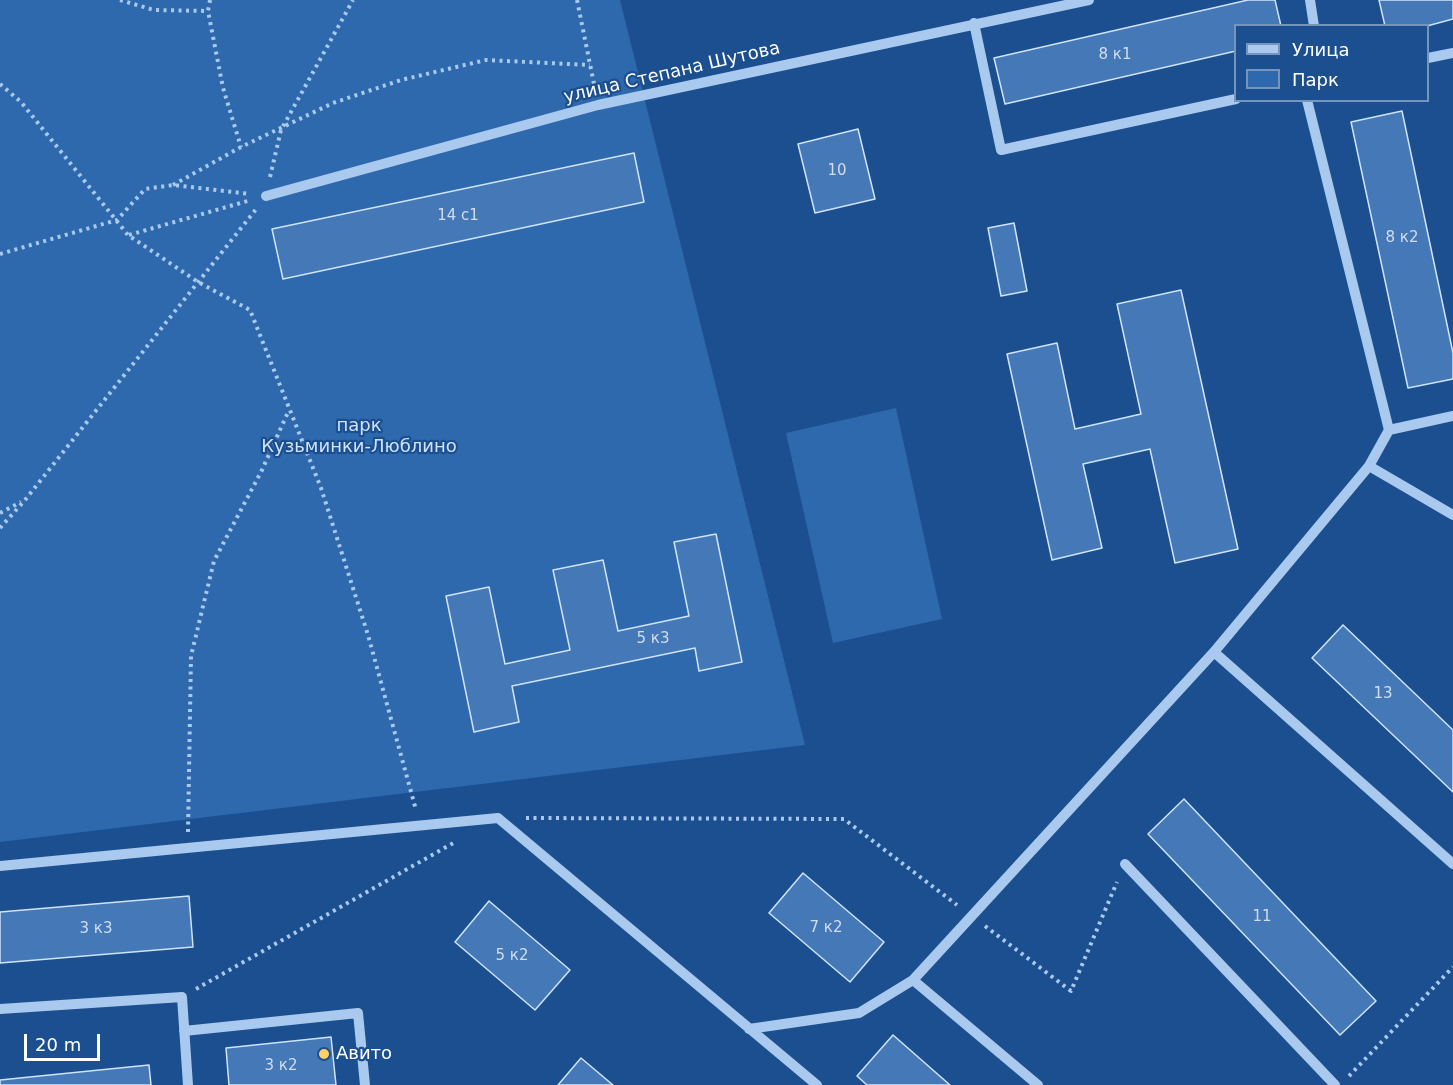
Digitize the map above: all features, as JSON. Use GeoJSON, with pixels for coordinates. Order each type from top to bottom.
{"type":"FeatureCollection","features":[{"type":"Feature","properties":{"kind":"street","name":"улица Степана Шутова"},"geometry":{"type":"LineString","coordinates":[[266,196],[598,105],[1089,0]]}},
{"type":"Feature","properties":{"kind":"street"},"geometry":{"type":"LineString","coordinates":[[1310,0],[1314,24]]}},
{"type":"Feature","properties":{"kind":"street"},"geometry":{"type":"LineString","coordinates":[[974,23],[1001,150],[1234,99]]}},
{"type":"Feature","properties":{"kind":"street"},"geometry":{"type":"LineString","coordinates":[[1429,58],[1453,53]]}},
{"type":"Feature","properties":{"kind":"street"},"geometry":{"type":"LineString","coordinates":[[749,1029],[859,1013],[914,980],[1214,652],[1369,465],[1389,430],[1307,102]]}},
{"type":"Feature","properties":{"kind":"street"},"geometry":{"type":"LineString","coordinates":[[1389,430],[1453,416]]}},
{"type":"Feature","properties":{"kind":"street"},"geometry":{"type":"LineString","coordinates":[[1369,465],[1453,515]]}},
{"type":"Feature","properties":{"kind":"street"},"geometry":{"type":"LineString","coordinates":[[1214,652],[1453,864]]}},
{"type":"Feature","properties":{"kind":"street"},"geometry":{"type":"LineString","coordinates":[[0,866],[498,818],[817,1085]]}},
{"type":"Feature","properties":{"kind":"street"},"geometry":{"type":"LineString","coordinates":[[1125,864],[1335,1085]]}},
{"type":"Feature","properties":{"kind":"street"},"geometry":{"type":"LineString","coordinates":[[914,980],[1038,1085]]}},
{"type":"Feature","properties":{"kind":"street"},"geometry":{"type":"LineString","coordinates":[[0,1009],[182,997],[188,1085]]}},
{"type":"Feature","properties":{"kind":"street"},"geometry":{"type":"LineString","coordinates":[[184,1031],[358,1013],[366,1085]]}},
{"type":"Feature","properties":{"kind":"path"},"geometry":{"type":"LineString","coordinates":[[120,0],[154,10],[208,11]]}},
{"type":"Feature","properties":{"kind":"path"},"geometry":{"type":"LineString","coordinates":[[210,0],[208,11],[223,88],[241,147]]}},
{"type":"Feature","properties":{"kind":"path"},"geometry":{"type":"LineString","coordinates":[[0,528],[266,196],[281,130],[353,0]]}},
{"type":"Feature","properties":{"kind":"path"},"geometry":{"type":"LineString","coordinates":[[577,0],[598,105]]}},
{"type":"Feature","properties":{"kind":"path"},"geometry":{"type":"LineString","coordinates":[[172,185],[241,147],[345,99],[401,80],[486,60],[590,65]]}},
{"type":"Feature","properties":{"kind":"path"},"geometry":{"type":"LineString","coordinates":[[0,84],[21,102],[128,235],[198,282],[250,310],[321,488],[368,635],[413,792],[420,825]]}},
{"type":"Feature","properties":{"kind":"path"},"geometry":{"type":"LineString","coordinates":[[0,254],[117,220],[145,189],[172,185],[266,196]]}},
{"type":"Feature","properties":{"kind":"path"},"geometry":{"type":"LineString","coordinates":[[128,235],[266,196]]}},
{"type":"Feature","properties":{"kind":"path"},"geometry":{"type":"LineString","coordinates":[[189,848],[187,820],[190,656],[214,561],[262,470],[290,410]]}},
{"type":"Feature","properties":{"kind":"path"},"geometry":{"type":"LineString","coordinates":[[0,513],[24,500]]}},
{"type":"Feature","properties":{"kind":"path"},"geometry":{"type":"LineString","coordinates":[[498,818],[844,819],[1071,991],[1125,864]]}},
{"type":"Feature","properties":{"kind":"path"},"geometry":{"type":"LineString","coordinates":[[182,997],[457,841]]}},
{"type":"Feature","properties":{"kind":"path"},"geometry":{"type":"LineString","coordinates":[[1348,1077],[1453,967]]}},
{"type":"Feature","properties":{"kind":"green space","name":"парк Кузьминки-Люблино"},"geometry":{"type":"Polygon","coordinates":[[[0,0],[620,0],[805,745],[0,842],[0,0]]]}},
{"type":"Feature","properties":{"kind":"green space"},"geometry":{"type":"Polygon","coordinates":[[[896,408],[942,619],[833,643],[786,433],[896,408]]]}},
{"type":"Feature","properties":{"kind":"building"},"geometry":{"type":"Polygon","coordinates":[[[1248,0],[1275,0],[1281,24],[1234,24],[1234,51],[1005,104],[994,58],[1248,0]]]}},
{"type":"Feature","properties":{"kind":"building"},"geometry":{"type":"Polygon","coordinates":[[[1379,0],[1453,0],[1453,19],[1429,25],[1385,24],[1379,0]]]}},
{"type":"Feature","properties":{"kind":"building"},"geometry":{"type":"Polygon","coordinates":[[[1402,111],[1453,353],[1453,379],[1408,388],[1351,122],[1402,111]]]}},
{"type":"Feature","properties":{"kind":"building"},"geometry":{"type":"Polygon","coordinates":[[[858,129],[875,199],[815,213],[798,144],[858,129]]]}},
{"type":"Feature","properties":{"kind":"building"},"geometry":{"type":"Polygon","coordinates":[[[634,153],[644,202],[283,279],[272,229],[634,153]]]}},
{"type":"Feature","properties":{"kind":"building"},"geometry":{"type":"Polygon","coordinates":[[[1014,223],[1027,291],[1001,296],[988,228],[1014,223]]]}},
{"type":"Feature","properties":{"kind":"building"},"geometry":{"type":"Polygon","coordinates":[[[1181,290],[1238,549],[1175,563],[1150,449],[1083,464],[1102,548],[1052,560],[1007,354],[1057,343],[1075,429],[1141,414],[1117,304],[1181,290]]]}},
{"type":"Feature","properties":{"kind":"building"},"geometry":{"type":"Polygon","coordinates":[[[716,534],[742,662],[699,671],[695,648],[512,686],[519,722],[474,732],[446,596],[489,587],[505,664],[570,650],[553,570],[603,560],[618,631],[689,616],[674,542],[716,534]]]}},
{"type":"Feature","properties":{"kind":"building"},"geometry":{"type":"Polygon","coordinates":[[[1343,625],[1453,730],[1453,792],[1312,658],[1343,625]]]}},
{"type":"Feature","properties":{"kind":"building"},"geometry":{"type":"Polygon","coordinates":[[[1184,799],[1376,1001],[1340,1035],[1148,834],[1184,799]]]}},
{"type":"Feature","properties":{"kind":"building"},"geometry":{"type":"Polygon","coordinates":[[[803,873],[884,942],[850,982],[769,913],[803,873]]]}},
{"type":"Feature","properties":{"kind":"building"},"geometry":{"type":"Polygon","coordinates":[[[189,896],[193,947],[0,963],[0,912],[189,896]]]}},
{"type":"Feature","properties":{"kind":"building"},"geometry":{"type":"Polygon","coordinates":[[[489,901],[570,970],[535,1010],[455,942],[489,901]]]}},
{"type":"Feature","properties":{"kind":"building"},"geometry":{"type":"Polygon","coordinates":[[[893,1035],[950,1085],[867,1085],[857,1076],[893,1035]]]}},
{"type":"Feature","properties":{"kind":"building"},"geometry":{"type":"Polygon","coordinates":[[[331,1037],[336,1085],[229,1085],[226,1048],[331,1037]]]}},
{"type":"Feature","properties":{"kind":"building"},"geometry":{"type":"Polygon","coordinates":[[[581,1058],[613,1085],[558,1085],[581,1058]]]}},
{"type":"Feature","properties":{"kind":"building"},"geometry":{"type":"Polygon","coordinates":[[[149,1065],[151,1085],[0,1085],[0,1080],[149,1065]]]}},
{"type":"Feature","properties":{"kind":"place","name":"Авито"},"geometry":{"type":"Point","coordinates":[324,1054]}}]}
